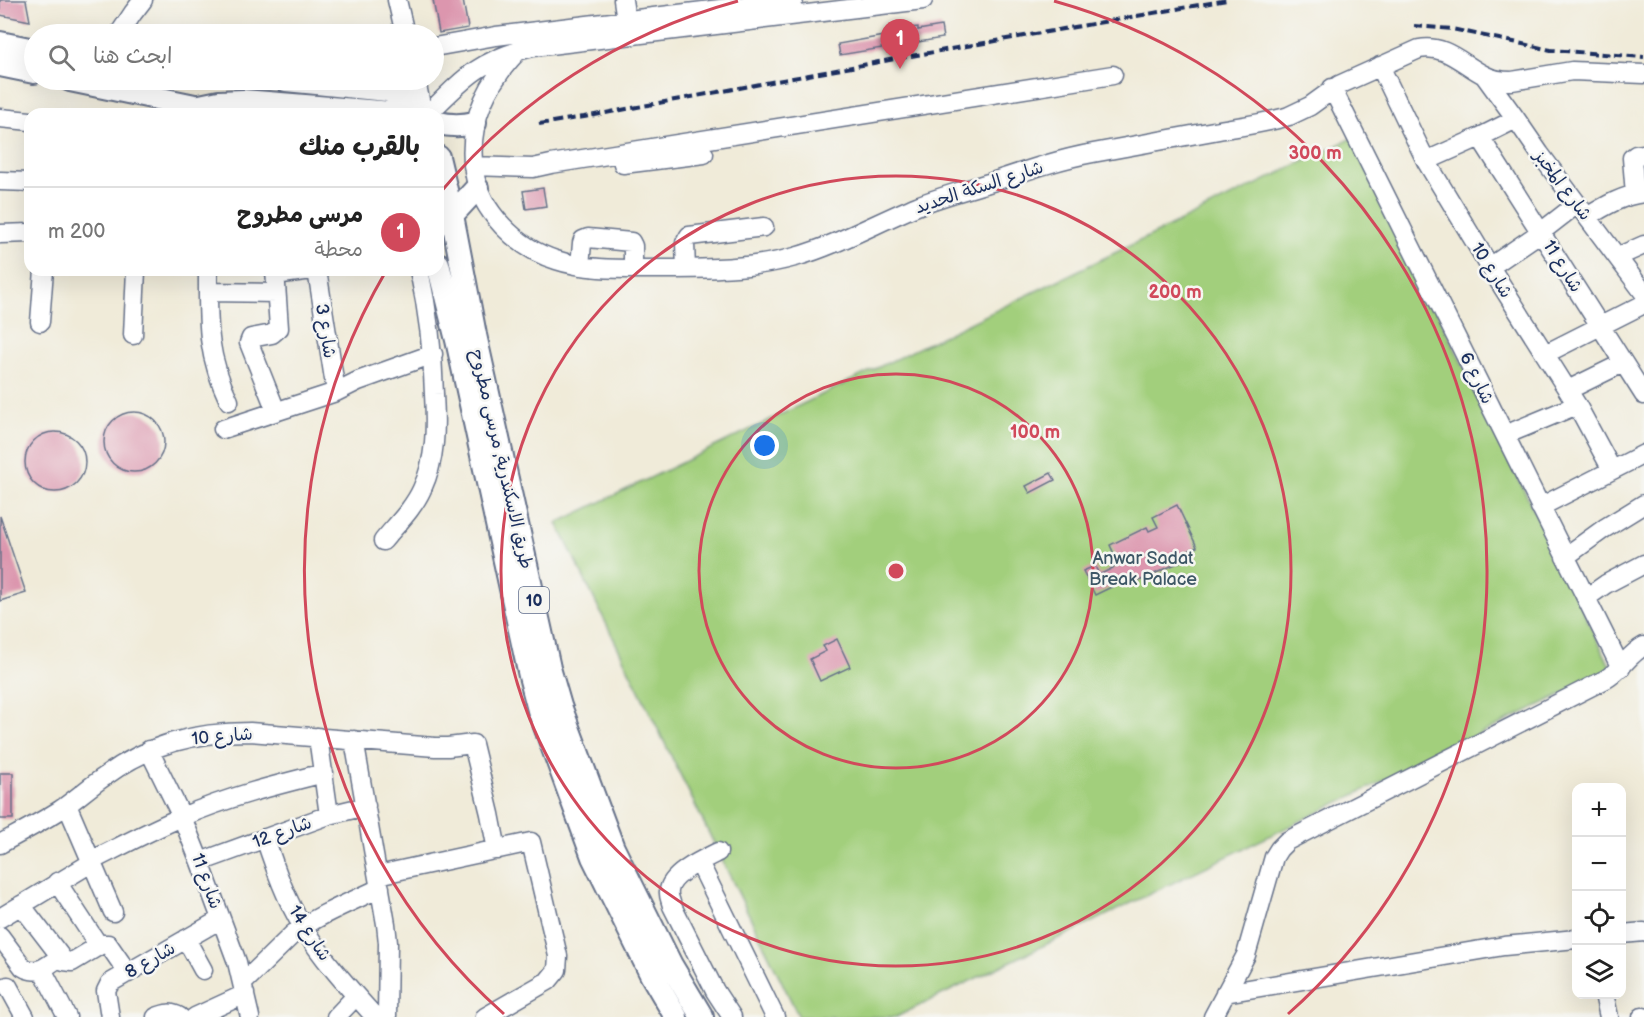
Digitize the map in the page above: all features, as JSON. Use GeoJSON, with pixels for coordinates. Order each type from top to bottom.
{"type":"FeatureCollection","features":[{"type":"Feature","properties":{"kind":"main road"},"geometry":{"type":"LineString","coordinates":[[0,43],[24,49]]}},
{"type":"Feature","properties":{"kind":"main road"},"geometry":{"type":"LineString","coordinates":[[0,64],[24,70]]}},
{"type":"Feature","properties":{"kind":"main road"},"geometry":{"type":"LineString","coordinates":[[116,90],[201,108]]}},
{"type":"Feature","properties":{"kind":"main road"},"geometry":{"type":"LineString","coordinates":[[387,90],[406,96],[415,102],[419,108]]}},
{"type":"Feature","properties":{"kind":"main road"},"geometry":{"type":"LineString","coordinates":[[195,107],[237,101],[330,108]]}},
{"type":"Feature","properties":{"kind":"main road"},"geometry":{"type":"LineString","coordinates":[[444,124],[463,126],[475,123]]}},
{"type":"Feature","properties":{"kind":"main road","name":"طريق الاسكندرية, مرسى مطروح"},"geometry":{"type":"LineString","coordinates":[[444,182],[475,335],[549,668],[560,706],[612,849],[671,965],[702,1017]]}},
{"type":"Feature","properties":{"kind":"main road"},"geometry":{"type":"LineString","coordinates":[[452,215],[477,188]]}},
{"type":"Feature","properties":{"kind":"main road","name":"طريق الاسكندرية, مرسى مطروح"},"geometry":{"type":"LineString","coordinates":[[441,276],[539,710],[593,857],[653,978],[676,1017]]}},
{"type":"Feature","properties":{"kind":"street"},"geometry":{"type":"LineString","coordinates":[[125,24],[143,0]]}},
{"type":"Feature","properties":{"kind":"street"},"geometry":{"type":"LineString","coordinates":[[397,0],[403,24]]}},
{"type":"Feature","properties":{"kind":"street"},"geometry":{"type":"LineString","coordinates":[[623,0],[626,20]]}},
{"type":"Feature","properties":{"kind":"street"},"geometry":{"type":"LineString","coordinates":[[444,45],[724,4],[801,5],[923,0]]}},
{"type":"Feature","properties":{"kind":"street"},"geometry":{"type":"LineString","coordinates":[[431,108],[470,73],[493,60],[518,51],[801,5]]}},
{"type":"Feature","properties":{"kind":"street","name":"شارع السكة الحديد"},"geometry":{"type":"LineString","coordinates":[[518,51],[487,91],[475,123],[472,152],[477,188],[490,212],[508,232],[530,248],[554,260],[580,267],[633,269],[752,265],[793,258],[832,244],[928,202],[1065,158],[1289,116],[1310,106],[1332,88],[1419,49],[1433,48],[1447,52],[1484,75],[1512,81],[1566,72],[1644,74]]}},
{"type":"Feature","properties":{"kind":"street","name":"شارع 10"},"geometry":{"type":"LineString","coordinates":[[1380,66],[1426,161],[1572,398],[1612,470]]}},
{"type":"Feature","properties":{"kind":"street"},"geometry":{"type":"LineString","coordinates":[[473,166],[532,168],[1113,75]]}},
{"type":"Feature","properties":{"kind":"street","name":"شارع المخبز"},"geometry":{"type":"LineString","coordinates":[[1484,75],[1644,293]]}},
{"type":"Feature","properties":{"kind":"street"},"geometry":{"type":"LineString","coordinates":[[982,85],[1055,76],[1087,79]]}},
{"type":"Feature","properties":{"kind":"street","name":"شارع 6"},"geometry":{"type":"LineString","coordinates":[[1332,88],[1621,668]]}},
{"type":"Feature","properties":{"kind":"street"},"geometry":{"type":"LineString","coordinates":[[418,90],[422,108]]}},
{"type":"Feature","properties":{"kind":"street"},"geometry":{"type":"LineString","coordinates":[[0,117],[24,120]]}},
{"type":"Feature","properties":{"kind":"street"},"geometry":{"type":"LineString","coordinates":[[1426,161],[1516,119]]}},
{"type":"Feature","properties":{"kind":"street","name":"شارع 11"},"geometry":{"type":"LineString","coordinates":[[1480,137],[1644,395]]}},
{"type":"Feature","properties":{"kind":"street"},"geometry":{"type":"LineString","coordinates":[[570,161],[611,165],[704,154]]}},
{"type":"Feature","properties":{"kind":"street"},"geometry":{"type":"LineString","coordinates":[[1490,267],[1541,232],[1582,211],[1640,193],[1632,158],[1644,154]]}},
{"type":"Feature","properties":{"kind":"street"},"geometry":{"type":"LineString","coordinates":[[0,181],[24,182]]}},
{"type":"Feature","properties":{"kind":"street"},"geometry":{"type":"LineString","coordinates":[[686,269],[685,243],[689,236],[764,227]]}},
{"type":"Feature","properties":{"kind":"street"},"geometry":{"type":"LineString","coordinates":[[0,234],[24,233]]}},
{"type":"Feature","properties":{"kind":"street"},"geometry":{"type":"LineString","coordinates":[[580,267],[582,243],[588,238],[631,242],[633,269]]}},
{"type":"Feature","properties":{"kind":"street"},"geometry":{"type":"LineString","coordinates":[[1617,257],[1644,245]]}},
{"type":"Feature","properties":{"kind":"street"},"geometry":{"type":"LineString","coordinates":[[40,322],[44,276]]}},
{"type":"Feature","properties":{"kind":"street"},"geometry":{"type":"LineString","coordinates":[[134,334],[136,276]]}},
{"type":"Feature","properties":{"kind":"street"},"geometry":{"type":"LineString","coordinates":[[208,276],[210,342],[220,382],[229,401]]}},
{"type":"Feature","properties":{"kind":"street","name":"شارع 3"},"geometry":{"type":"LineString","coordinates":[[318,276],[336,392]]}},
{"type":"Feature","properties":{"kind":"street"},"geometry":{"type":"LineString","coordinates":[[383,541],[413,505],[432,460],[435,415],[433,354],[420,276]]}},
{"type":"Feature","properties":{"kind":"street"},"geometry":{"type":"LineString","coordinates":[[208,292],[276,279],[279,328],[275,333],[253,337],[249,342],[276,411]]}},
{"type":"Feature","properties":{"kind":"street"},"geometry":{"type":"LineString","coordinates":[[1545,354],[1644,304]]}},
{"type":"Feature","properties":{"kind":"street"},"geometry":{"type":"LineString","coordinates":[[223,429],[336,392],[358,381],[433,354]]}},
{"type":"Feature","properties":{"kind":"street"},"geometry":{"type":"LineString","coordinates":[[1505,435],[1572,398],[1623,363]]}},
{"type":"Feature","properties":{"kind":"street"},"geometry":{"type":"LineString","coordinates":[[1540,507],[1644,454]]}},
{"type":"Feature","properties":{"kind":"street"},"geometry":{"type":"LineString","coordinates":[[1565,557],[1644,504]]}},
{"type":"Feature","properties":{"kind":"street"},"geometry":{"type":"LineString","coordinates":[[1586,598],[1606,584],[1644,564]]}},
{"type":"Feature","properties":{"kind":"street"},"geometry":{"type":"LineString","coordinates":[[1213,1017],[1246,955],[1274,856],[1287,842],[1606,679],[1621,668],[1633,653],[1644,646]]}},
{"type":"Feature","properties":{"kind":"street","name":"شارع 10"},"geometry":{"type":"LineString","coordinates":[[0,844],[67,805],[104,776],[149,750],[182,739],[224,732],[250,732],[447,747],[473,744],[497,850]]}},
{"type":"Feature","properties":{"kind":"street"},"geometry":{"type":"LineString","coordinates":[[318,737],[329,815]]}},
{"type":"Feature","properties":{"kind":"street"},"geometry":{"type":"LineString","coordinates":[[354,740],[388,942],[387,1017]]}},
{"type":"Feature","properties":{"kind":"street","name":"شارع 11"},"geometry":{"type":"LineString","coordinates":[[149,750],[201,862],[237,962],[250,1017]]}},
{"type":"Feature","properties":{"kind":"street"},"geometry":{"type":"LineString","coordinates":[[0,917],[91,862],[182,817],[247,794],[324,773]]}},
{"type":"Feature","properties":{"kind":"street"},"geometry":{"type":"LineString","coordinates":[[67,805],[113,912]]}},
{"type":"Feature","properties":{"kind":"street","name":"شارع 12"},"geometry":{"type":"LineString","coordinates":[[201,862],[329,815],[366,807]]}},
{"type":"Feature","properties":{"kind":"street","name":"شارع 14"},"geometry":{"type":"LineString","coordinates":[[265,838],[280,882],[302,927],[328,962],[375,1017]]}},
{"type":"Feature","properties":{"kind":"street"},"geometry":{"type":"LineString","coordinates":[[195,1017],[244,988],[302,927],[379,882],[531,842],[558,956],[557,970],[548,981],[485,1017]]}},
{"type":"Feature","properties":{"kind":"street"},"geometry":{"type":"LineString","coordinates":[[718,852],[678,876],[670,884],[668,893],[672,906],[715,991],[732,1017]]}},
{"type":"Feature","properties":{"kind":"street"},"geometry":{"type":"LineString","coordinates":[[699,862],[775,1017]]}},
{"type":"Feature","properties":{"kind":"street"},"geometry":{"type":"LineString","coordinates":[[57,882],[99,946]]}},
{"type":"Feature","properties":{"kind":"street"},"geometry":{"type":"LineString","coordinates":[[21,905],[64,961],[70,963],[105,943],[110,945],[128,973]]}},
{"type":"Feature","properties":{"kind":"street","name":"شارع 8"},"geometry":{"type":"LineString","coordinates":[[110,1017],[107,987],[221,919]]}},
{"type":"Feature","properties":{"kind":"street"},"geometry":{"type":"LineString","coordinates":[[1626,934],[1644,932]]}},
{"type":"Feature","properties":{"kind":"street"},"geometry":{"type":"LineString","coordinates":[[0,936],[22,967],[32,971],[42,969],[60,957]]}},
{"type":"Feature","properties":{"kind":"street"},"geometry":{"type":"LineString","coordinates":[[186,939],[203,970]]}},
{"type":"Feature","properties":{"kind":"street"},"geometry":{"type":"LineString","coordinates":[[1225,993],[1504,946],[1572,939]]}},
{"type":"Feature","properties":{"kind":"street"},"geometry":{"type":"LineString","coordinates":[[42,969],[67,1017]]}},
{"type":"Feature","properties":{"kind":"street"},"geometry":{"type":"LineString","coordinates":[[8,987],[25,1017]]}},
{"type":"Feature","properties":{"kind":"street"},"geometry":{"type":"LineString","coordinates":[[336,1017],[356,996]]}},
{"type":"Feature","properties":{"kind":"street"},"geometry":{"type":"LineString","coordinates":[[1605,999],[1609,1017]]}},
{"type":"Feature","properties":{"kind":"street"},"geometry":{"type":"LineString","coordinates":[[156,1017],[168,1013],[180,1017]]}},
{"type":"Feature","properties":{"kind":"green space","name":"Anwar Sadat Break Palace"},"geometry":{"type":"Polygon","coordinates":[[[1352,138],[1612,670],[896,1017],[799,1017],[557,523],[1352,138]]]}},
{"type":"Feature","properties":{"kind":"building"},"geometry":{"type":"Polygon","coordinates":[[[0,0],[26,0],[30,21],[0,15],[0,0]]]}},
{"type":"Feature","properties":{"kind":"building"},"geometry":{"type":"Polygon","coordinates":[[[433,0],[463,0],[468,28],[444,32],[444,24],[437,24],[433,0]]]}},
{"type":"Feature","properties":{"kind":"building"},"geometry":{"type":"Polygon","coordinates":[[[941,26],[943,38],[840,55],[838,44],[889,35],[889,31],[941,26]]]}},
{"type":"Feature","properties":{"kind":"building"},"geometry":{"type":"Polygon","coordinates":[[[543,188],[546,206],[526,209],[523,191],[543,188]]]}},
{"type":"Feature","properties":{"kind":"building"},"geometry":{"type":"Polygon","coordinates":[[[134,412],[155,421],[164,442],[155,463],[134,472],[113,463],[104,442],[113,421],[134,412]]]}},
{"type":"Feature","properties":{"kind":"building"},"geometry":{"type":"Polygon","coordinates":[[[55,432],[76,441],[85,462],[76,483],[55,492],[34,483],[25,462],[34,441],[55,432]]]}},
{"type":"Feature","properties":{"kind":"building"},"geometry":{"type":"Polygon","coordinates":[[[1051,473],[1055,480],[1030,493],[1026,486],[1051,473]]]}},
{"type":"Feature","properties":{"kind":"building"},"geometry":{"type":"Polygon","coordinates":[[[1177,505],[1197,547],[1177,556],[1180,562],[1137,582],[1134,576],[1095,595],[1083,571],[1095,566],[1099,575],[1119,565],[1110,545],[1147,527],[1149,531],[1158,527],[1153,517],[1177,505]]]}},
{"type":"Feature","properties":{"kind":"building"},"geometry":{"type":"Polygon","coordinates":[[[0,516],[26,593],[0,601],[0,516]]]}},
{"type":"Feature","properties":{"kind":"building"},"geometry":{"type":"Polygon","coordinates":[[[837,639],[850,667],[820,681],[810,659],[826,651],[823,646],[837,639]]]}},
{"type":"Feature","properties":{"kind":"building"},"geometry":{"type":"Polygon","coordinates":[[[0,773],[13,773],[13,819],[0,819],[0,773]]]}},
{"type":"Feature","properties":{"kind":"railway"},"geometry":{"type":"LineString","coordinates":[[539,124],[1227,0]]}},
{"type":"Feature","properties":{"kind":"railway"},"geometry":{"type":"LineString","coordinates":[[1414,26],[1452,29],[1551,50],[1644,57]]}},
{"type":"Feature","properties":{"kind":"place","name":"مرسى مطروح"},"geometry":{"type":"Point","coordinates":[900,69]}}]}
